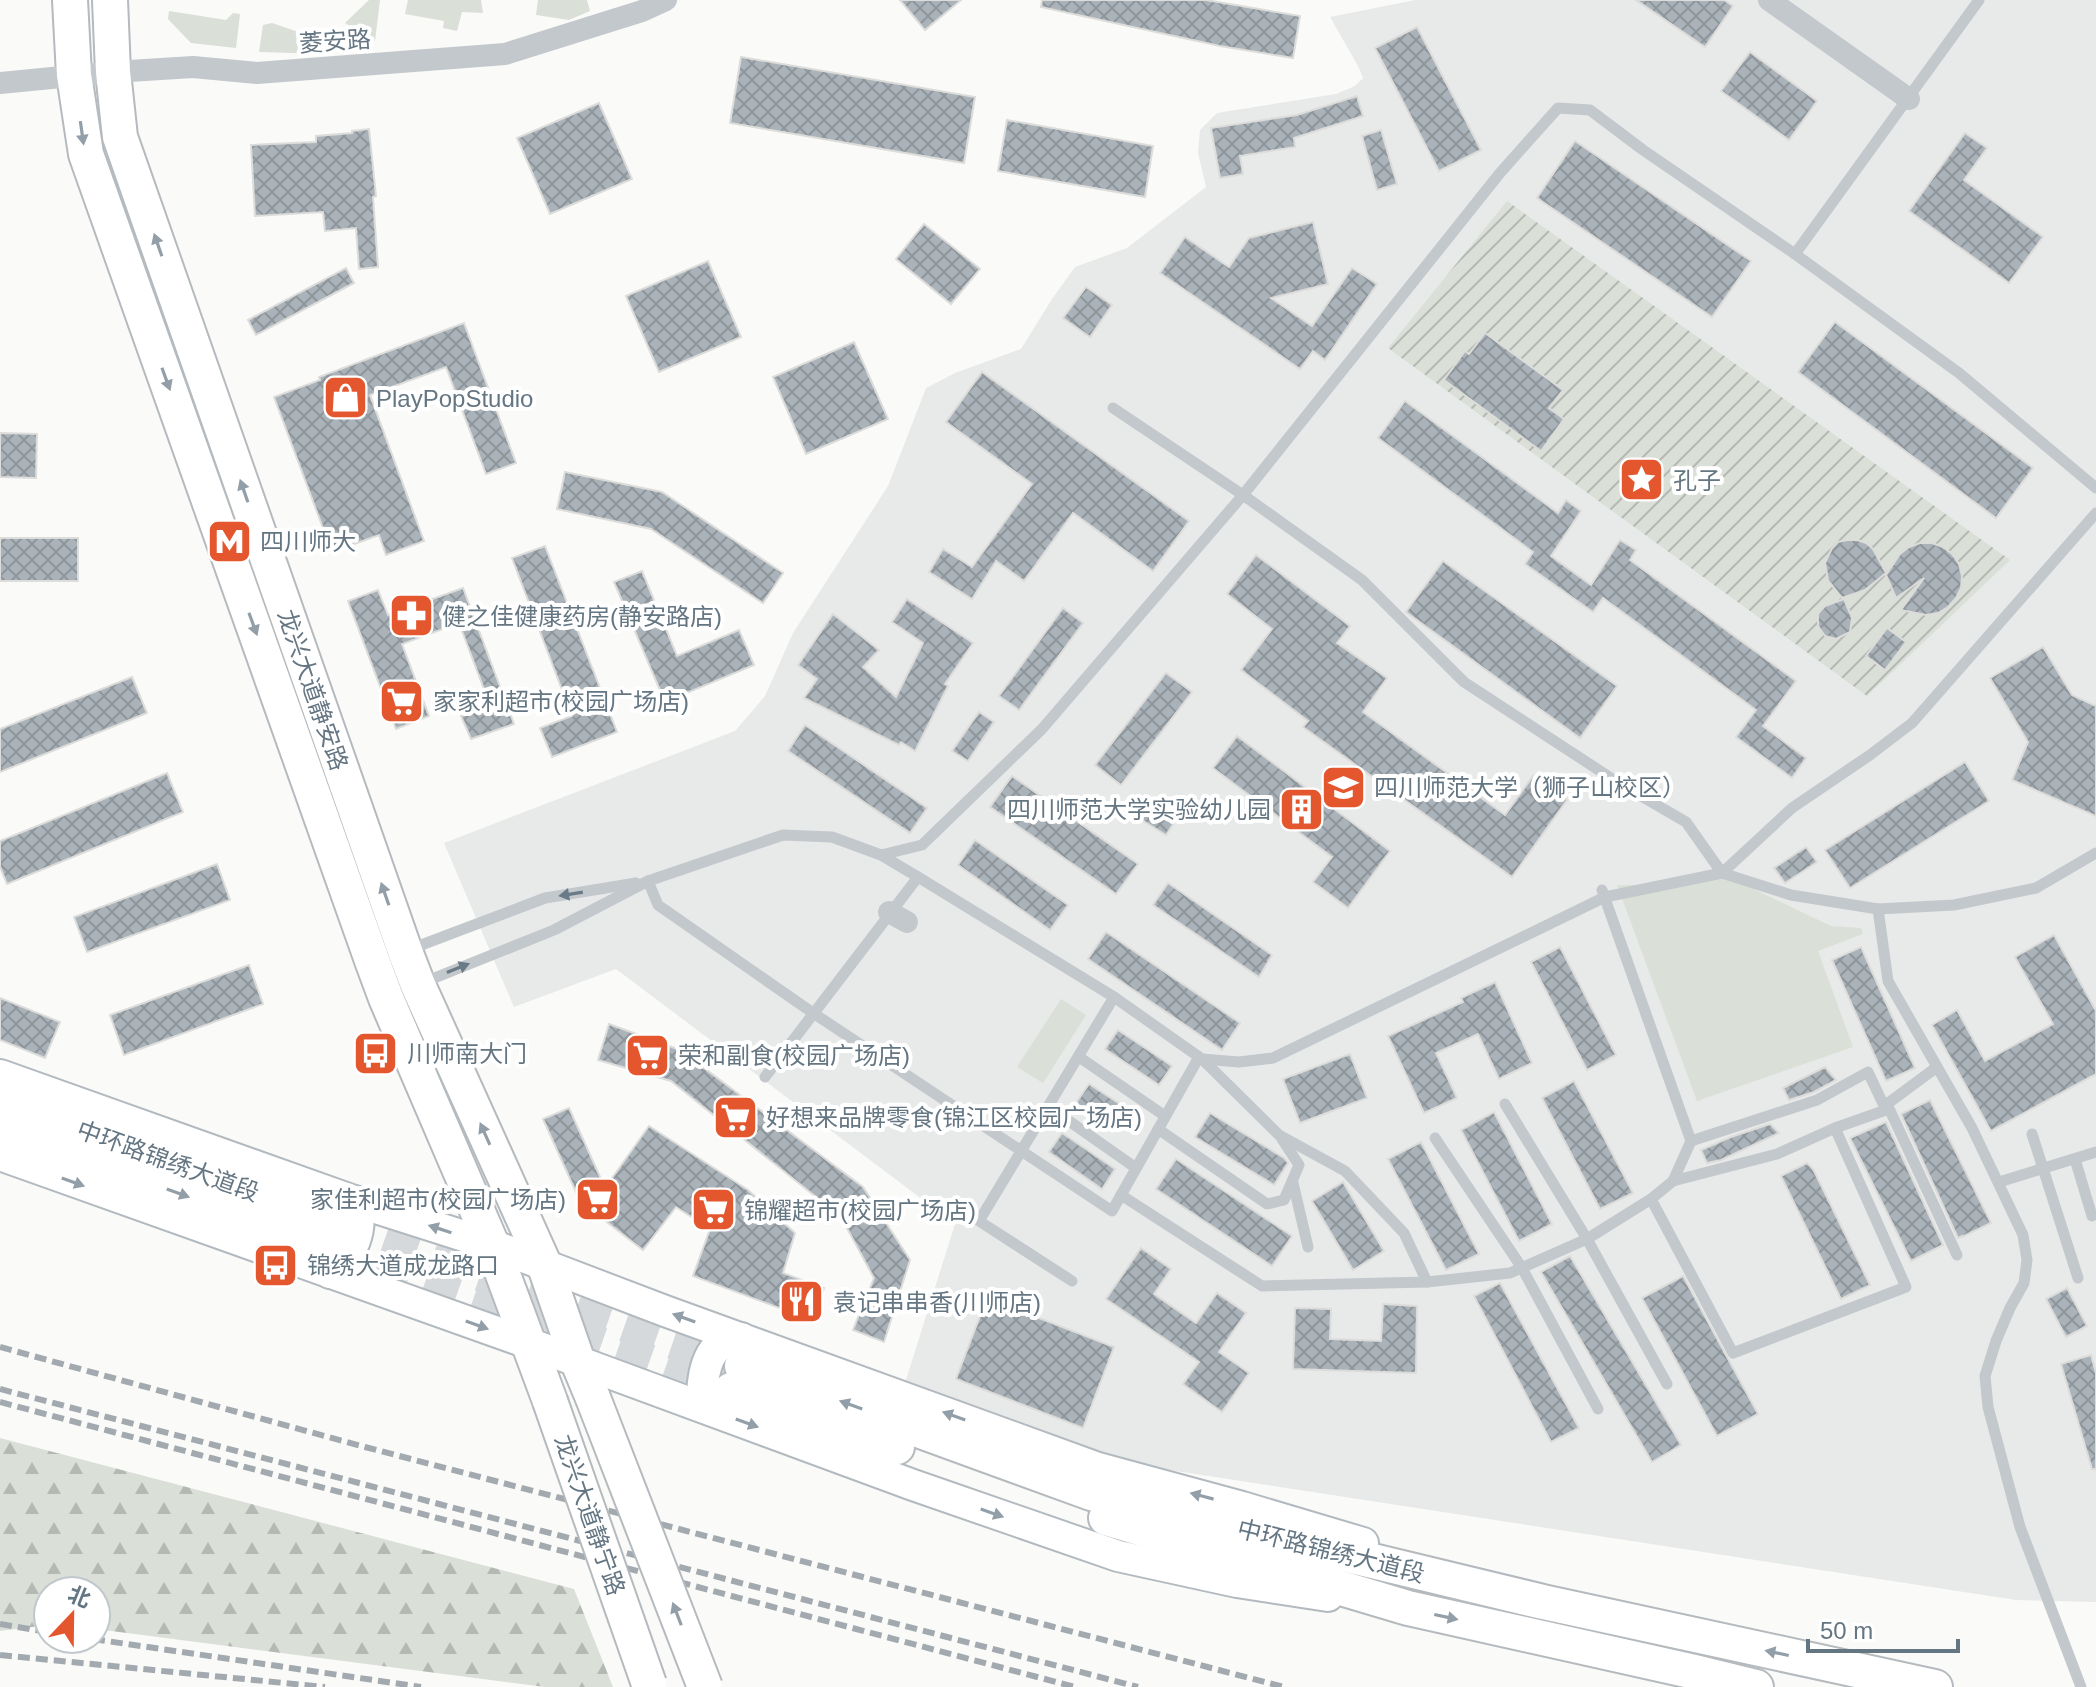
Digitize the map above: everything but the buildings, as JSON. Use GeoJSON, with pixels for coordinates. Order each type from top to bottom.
{"type":"FeatureCollection","features":[{"type":"Feature","properties":{"kind":"main road","name":"龙兴大道静安路"},"geometry":{"type":"LineString","coordinates":[[70,0],[74,75],[85,151],[402,991],[528,1343]]}},
{"type":"Feature","properties":{"kind":"main road","name":"龙兴大道静安路"},"geometry":{"type":"LineString","coordinates":[[110,0],[120,137],[389,957]]}},
{"type":"Feature","properties":{"kind":"main road","name":"龙兴大道静安路"},"geometry":{"type":"LineString","coordinates":[[402,991],[544,1264],[578,1362]]}},
{"type":"Feature","properties":{"kind":"main road"},"geometry":{"type":"LineString","coordinates":[[0,1075],[337,1237],[528,1343],[578,1362],[730,1375]]}},
{"type":"Feature","properties":{"kind":"main road","name":"中环路锦绣大道段"},"geometry":{"type":"LineString","coordinates":[[0,1099],[337,1237]]}},
{"type":"Feature","properties":{"kind":"main road","name":"中环路锦绣大道段"},"geometry":{"type":"LineString","coordinates":[[0,1128],[337,1237]]}},
{"type":"Feature","properties":{"kind":"main road"},"geometry":{"type":"LineString","coordinates":[[0,1155],[337,1237],[492,1245],[544,1264],[730,1375]]}},
{"type":"Feature","properties":{"kind":"main road","name":"龙兴大道静宁路"},"geometry":{"type":"LineString","coordinates":[[528,1343],[650,1686]]}},
{"type":"Feature","properties":{"kind":"main road","name":"龙兴大道静宁路"},"geometry":{"type":"LineString","coordinates":[[578,1362],[705,1687]]}},
{"type":"Feature","properties":{"kind":"main road","name":"中环路锦绣大道段"},"geometry":{"type":"LineString","coordinates":[[730,1375],[1091,1493],[1543,1602],[1935,1687]]}},
{"type":"Feature","properties":{"kind":"main road","name":"中环路锦绣大道段"},"geometry":{"type":"LineString","coordinates":[[730,1375],[1128,1525],[1408,1608],[1756,1687]]}},
{"type":"Feature","properties":{"kind":"street","name":"菱安路"},"geometry":{"type":"LineString","coordinates":[[0,83],[193,67],[257,73],[505,54],[642,11],[666,0]]}},
{"type":"Feature","properties":{"kind":"street"},"geometry":{"type":"LineString","coordinates":[[1769,0],[1909,99]]}},
{"type":"Feature","properties":{"kind":"lane"},"geometry":{"type":"LineString","coordinates":[[1795,254],[1979,0]]}},
{"type":"Feature","properties":{"kind":"lane"},"geometry":{"type":"LineString","coordinates":[[881,855],[922,845],[1042,729],[1243,495],[1500,173],[1558,108],[1590,110],[1795,254],[1959,373],[2096,488]]}},
{"type":"Feature","properties":{"kind":"lane"},"geometry":{"type":"LineString","coordinates":[[1113,408],[1362,580],[1464,682],[1617,782],[1686,822],[1722,873]]}},
{"type":"Feature","properties":{"kind":"lane"},"geometry":{"type":"LineString","coordinates":[[1722,873],[1792,808],[1912,723],[2096,513]]}},
{"type":"Feature","properties":{"kind":"lane"},"geometry":{"type":"LineString","coordinates":[[402,991],[554,930],[648,881],[783,835],[832,837],[881,855],[918,877],[1114,997],[1200,1058],[1279,1135],[1299,1165],[1284,1200],[1267,1204]]}},
{"type":"Feature","properties":{"kind":"lane"},"geometry":{"type":"LineString","coordinates":[[1200,1058],[1239,1062],[1273,1058],[1603,893],[1722,873],[1791,895],[1878,909],[1954,905],[2036,888],[2096,853]]}},
{"type":"Feature","properties":{"kind":"lane"},"geometry":{"type":"LineString","coordinates":[[765,1077],[813,1013],[898,917],[918,877]]}},
{"type":"Feature","properties":{"kind":"lane"},"geometry":{"type":"LineString","coordinates":[[389,957],[545,898],[648,881]]}},
{"type":"Feature","properties":{"kind":"lane"},"geometry":{"type":"LineString","coordinates":[[648,881],[658,905],[813,1013],[1112,1211],[1200,1058]]}},
{"type":"Feature","properties":{"kind":"lane"},"geometry":{"type":"LineString","coordinates":[[1603,893],[1691,1141],[1673,1181]]}},
{"type":"Feature","properties":{"kind":"lane"},"geometry":{"type":"LineString","coordinates":[[1878,909],[1888,981],[1972,1128],[2023,1235],[2027,1260],[2024,1283],[1996,1341],[1985,1376],[1988,1407],[2020,1527],[2081,1687]]}},
{"type":"Feature","properties":{"kind":"lane"},"geometry":{"type":"LineString","coordinates":[[1072,1281],[979,1221],[1114,997]]}},
{"type":"Feature","properties":{"kind":"lane"},"geometry":{"type":"LineString","coordinates":[[1079,1057],[1165,1116]]}},
{"type":"Feature","properties":{"kind":"lane"},"geometry":{"type":"LineString","coordinates":[[1121,1195],[1262,1286],[1427,1282],[1510,1273],[1587,1239],[1651,1199],[1673,1181],[1777,1154],[1886,1107],[1937,1067]]}},
{"type":"Feature","properties":{"kind":"lane"},"geometry":{"type":"LineString","coordinates":[[1691,1141],[1817,1100],[1868,1072],[1957,1255]]}},
{"type":"Feature","properties":{"kind":"lane"},"geometry":{"type":"LineString","coordinates":[[1505,1104],[1587,1239],[1667,1384]]}},
{"type":"Feature","properties":{"kind":"lane"},"geometry":{"type":"LineString","coordinates":[[1049,1107],[1136,1168]]}},
{"type":"Feature","properties":{"kind":"lane"},"geometry":{"type":"LineString","coordinates":[[1651,1199],[1733,1353],[1906,1287],[1835,1128]]}},
{"type":"Feature","properties":{"kind":"lane"},"geometry":{"type":"LineString","coordinates":[[1158,1129],[1267,1204],[1300,1213]]}},
{"type":"Feature","properties":{"kind":"lane"},"geometry":{"type":"LineString","coordinates":[[2032,1134],[2078,1278]]}},
{"type":"Feature","properties":{"kind":"lane"},"geometry":{"type":"LineString","coordinates":[[1279,1135],[1345,1171],[1404,1233],[1427,1282]]}},
{"type":"Feature","properties":{"kind":"lane"},"geometry":{"type":"LineString","coordinates":[[1435,1138],[1522,1268],[1598,1409]]}},
{"type":"Feature","properties":{"kind":"lane"},"geometry":{"type":"LineString","coordinates":[[1999,1182],[2096,1152]]}},
{"type":"Feature","properties":{"kind":"lane"},"geometry":{"type":"LineString","coordinates":[[2075,1159],[2092,1216]]}},
{"type":"Feature","properties":{"kind":"lane"},"geometry":{"type":"LineString","coordinates":[[1293,1183],[1308,1247]]}},
{"type":"Feature","properties":{"kind":"shaded area","name":"四川师范大学（狮子山校区）"},"geometry":{"type":"Polygon","coordinates":[[[1415,0],[2096,0],[2096,1602],[2016,1600],[1117,1462],[905,1383],[955,1224],[616,969],[514,1007],[444,843],[735,731],[765,696],[793,633],[888,486],[926,388],[955,373],[1021,349],[1075,267],[1127,248],[1206,187],[1198,153],[1200,130],[1217,113],[1336,94],[1355,86],[1363,78],[1330,17],[1415,0]]]}},
{"type":"Feature","properties":{"kind":"green space"},"geometry":{"type":"Polygon","coordinates":[[[369,0],[380,0],[375,41],[345,23],[369,0]]]}},
{"type":"Feature","properties":{"kind":"green space"},"geometry":{"type":"Polygon","coordinates":[[[408,0],[481,0],[483,13],[462,12],[457,31],[443,28],[444,21],[405,14],[408,0]]]}},
{"type":"Feature","properties":{"kind":"green space"},"geometry":{"type":"Polygon","coordinates":[[[538,0],[587,0],[590,11],[569,20],[536,15],[538,0]]]}},
{"type":"Feature","properties":{"kind":"green space"},"geometry":{"type":"Polygon","coordinates":[[[169,11],[226,20],[233,13],[240,14],[236,48],[191,43],[168,19],[169,11]]]}},
{"type":"Feature","properties":{"kind":"green space"},"geometry":{"type":"Polygon","coordinates":[[[272,23],[322,40],[323,54],[259,52],[263,25],[272,23]]]}},
{"type":"Feature","properties":{"kind":"green space"},"geometry":{"type":"Polygon","coordinates":[[[1507,201],[2010,560],[1867,696],[1388,348],[1507,201]]]}},
{"type":"Feature","properties":{"kind":"green space"},"geometry":{"type":"Polygon","coordinates":[[[1720,873],[1831,926],[1861,928],[1863,934],[1818,951],[1853,1047],[1697,1101],[1617,885],[1661,885],[1720,873]]]}},
{"type":"Feature","properties":{"kind":"green space"},"geometry":{"type":"Polygon","coordinates":[[[1061,999],[1086,1015],[1043,1083],[1017,1067],[1061,999]]]}},
{"type":"Feature","properties":{"kind":"green space"},"geometry":{"type":"Polygon","coordinates":[[[0,1438],[574,1589],[613,1687],[545,1687],[112,1631],[112,1575],[32,1575],[32,1627],[0,1631],[0,1438]]]}},
{"type":"Feature","properties":{"kind":"tunnel"},"geometry":{"type":"LineString","coordinates":[[336,1224],[742,1366]]}},
{"type":"Feature","properties":{"kind":"tunnel"},"geometry":{"type":"LineString","coordinates":[[329,1248],[731,1390]]}},
{"type":"Feature","properties":{"kind":"railway"},"geometry":{"type":"LineString","coordinates":[[0,1347],[365,1447],[1284,1687]]}},
{"type":"Feature","properties":{"kind":"railway"},"geometry":{"type":"LineString","coordinates":[[0,1389],[1138,1687]]}},
{"type":"Feature","properties":{"kind":"railway"},"geometry":{"type":"LineString","coordinates":[[0,1402],[1075,1687]]}},
{"type":"Feature","properties":{"kind":"railway"},"geometry":{"type":"LineString","coordinates":[[0,1624],[32,1629]]}},
{"type":"Feature","properties":{"kind":"railway"},"geometry":{"type":"LineString","coordinates":[[112,1642],[421,1687]]}},
{"type":"Feature","properties":{"kind":"railway"},"geometry":{"type":"LineString","coordinates":[[0,1655],[325,1687]]}},
{"type":"Feature","properties":{"kind":"place","name":"PlayPopStudio"},"geometry":{"type":"Point","coordinates":[345,398]}},
{"type":"Feature","properties":{"kind":"place","name":"孔子"},"geometry":{"type":"Point","coordinates":[1642,480]}},
{"type":"Feature","properties":{"kind":"place","name":"四川师大"},"geometry":{"type":"Point","coordinates":[229,541]}},
{"type":"Feature","properties":{"kind":"place","name":"健之佳健康药房(静安路店)"},"geometry":{"type":"Point","coordinates":[411,616]}},
{"type":"Feature","properties":{"kind":"place","name":"家家利超市(校园广场店)"},"geometry":{"type":"Point","coordinates":[402,701]}},
{"type":"Feature","properties":{"kind":"place","name":"四川师范大学（狮子山校区）"},"geometry":{"type":"Point","coordinates":[1343,787]}},
{"type":"Feature","properties":{"kind":"place","name":"四川师范大学实验幼儿园"},"geometry":{"type":"Point","coordinates":[1302,809]}},
{"type":"Feature","properties":{"kind":"place","name":"川师南大门"},"geometry":{"type":"Point","coordinates":[376,1053]}},
{"type":"Feature","properties":{"kind":"place","name":"荣和副食(校园广场店)"},"geometry":{"type":"Point","coordinates":[647,1055]}},
{"type":"Feature","properties":{"kind":"place","name":"好想来品牌零食(锦江区校园广场店)"},"geometry":{"type":"Point","coordinates":[735,1117]}},
{"type":"Feature","properties":{"kind":"place","name":"家佳利超市(校园广场店)"},"geometry":{"type":"Point","coordinates":[597,1199]}},
{"type":"Feature","properties":{"kind":"place","name":"锦耀超市(校园广场店)"},"geometry":{"type":"Point","coordinates":[713,1210]}},
{"type":"Feature","properties":{"kind":"place","name":"锦绣大道成龙路口"},"geometry":{"type":"Point","coordinates":[276,1265]}},
{"type":"Feature","properties":{"kind":"place","name":"袁记串串香(川师店)"},"geometry":{"type":"Point","coordinates":[802,1302]}}]}
